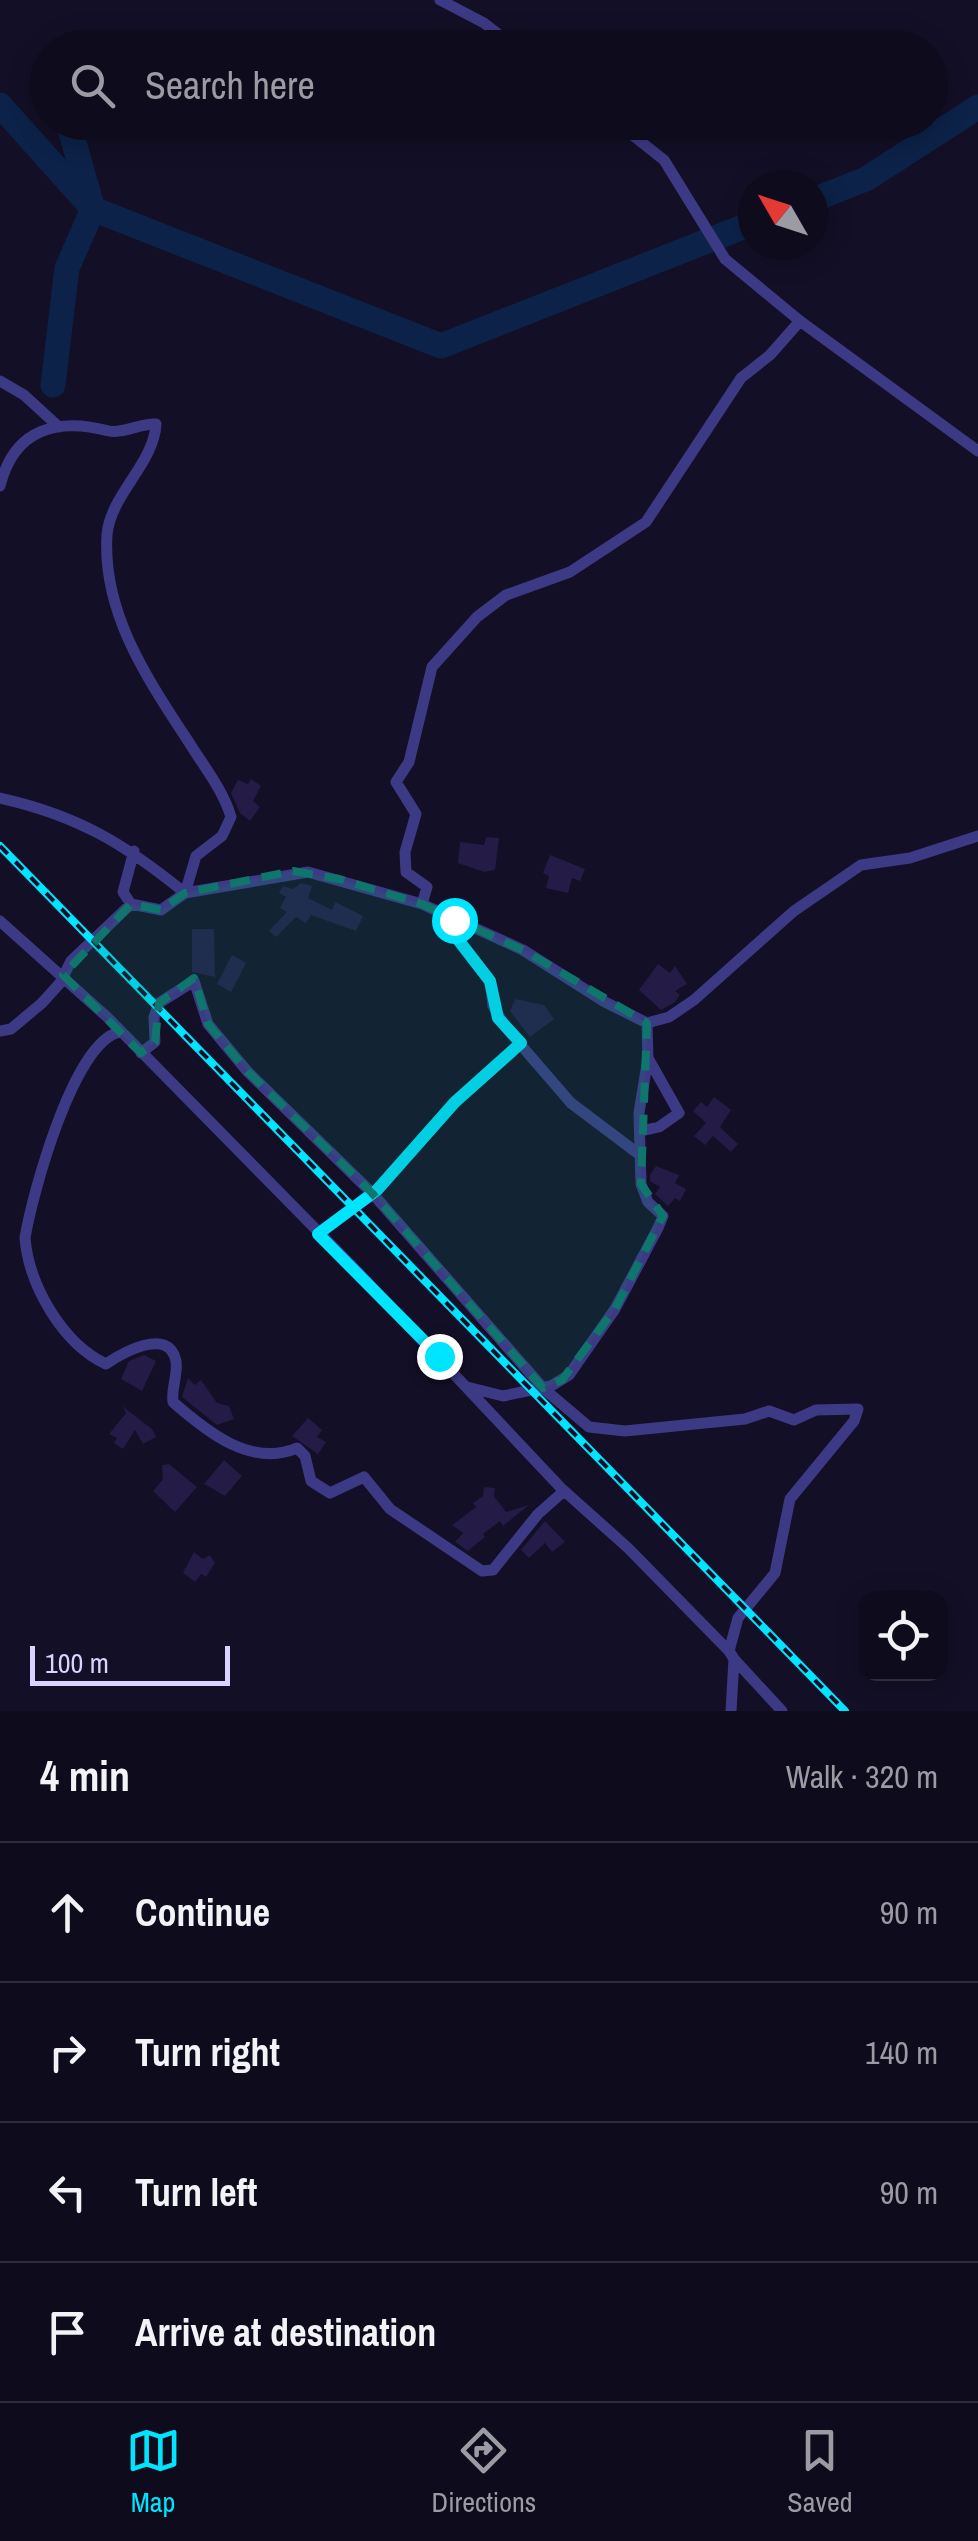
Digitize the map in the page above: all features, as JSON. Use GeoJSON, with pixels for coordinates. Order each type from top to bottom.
{"type":"FeatureCollection","features":[{"type":"Feature","properties":{"kind":"street"},"geometry":{"type":"LineString","coordinates":[[440,0],[493,30]]}},
{"type":"Feature","properties":{"kind":"street"},"geometry":{"type":"LineString","coordinates":[[639,140],[664,160],[724,259],[800,321],[978,451]]}},
{"type":"Feature","properties":{"kind":"street"},"geometry":{"type":"LineString","coordinates":[[422,904],[427,887],[406,872],[406,852],[416,814],[396,782],[409,762],[432,668],[440,654],[506,595],[570,572],[646,522],[742,378],[770,356],[800,321]]}},
{"type":"Feature","properties":{"kind":"street"},"geometry":{"type":"LineString","coordinates":[[0,381],[24,395],[59,427]]}},
{"type":"Feature","properties":{"kind":"street"},"geometry":{"type":"LineString","coordinates":[[0,486],[7,462],[20,442],[59,427],[94,424],[110,431],[153,423],[157,428],[109,520],[107,544],[110,580],[124,632],[158,698],[218,788],[231,817],[222,836],[196,856],[185,893]]}},
{"type":"Feature","properties":{"kind":"street"},"geometry":{"type":"LineString","coordinates":[[0,798],[78,824],[134,851],[185,893]]}},
{"type":"Feature","properties":{"kind":"street"},"geometry":{"type":"LineString","coordinates":[[134,851],[122,892],[131,904],[160,910],[185,893],[308,872],[422,904],[523,950],[604,1002],[647,1023],[670,1016],[694,1000],[794,911],[861,865],[910,858],[978,836]]}},
{"type":"Feature","properties":{"kind":"street"},"geometry":{"type":"LineString","coordinates":[[0,1031],[11,1028],[42,1003],[71,961],[131,904]]}},
{"type":"Feature","properties":{"kind":"street"},"geometry":{"type":"LineString","coordinates":[[439,915],[490,981],[498,1018],[571,1104],[640,1155]]}},
{"type":"Feature","properties":{"kind":"street"},"geometry":{"type":"LineString","coordinates":[[0,921],[19,942],[63,975],[141,1053],[564,1491],[628,1548],[782,1711]]}},
{"type":"Feature","properties":{"kind":"street"},"geometry":{"type":"LineString","coordinates":[[141,1053],[155,1042],[154,1016],[159,1003],[194,982],[206,1018],[218,1038],[308,1135],[372,1193],[543,1388],[588,1427],[626,1431],[745,1419],[768,1411],[794,1420],[816,1410],[858,1409],[854,1422],[790,1498],[775,1573],[747,1604],[732,1630],[732,1711]]}},
{"type":"Feature","properties":{"kind":"street"},"geometry":{"type":"LineString","coordinates":[[467,1387],[503,1396],[543,1388],[569,1375],[615,1310],[658,1228],[663,1216],[648,1202],[641,1184],[640,1094],[648,1058],[647,1023]]}},
{"type":"Feature","properties":{"kind":"street"},"geometry":{"type":"LineString","coordinates":[[120,1032],[104,1039],[64,1100],[24,1238],[26,1256],[55,1322],[84,1354],[106,1364],[129,1348],[156,1343],[170,1350],[176,1359],[172,1402],[213,1437],[266,1456],[297,1448],[305,1456],[311,1481],[330,1493],[364,1477],[390,1509],[482,1571],[493,1570],[538,1514],[564,1491]]}},
{"type":"Feature","properties":{"kind":"street"},"geometry":{"type":"LineString","coordinates":[[318,1234],[372,1193],[466,1092],[521,1043]]}},
{"type":"Feature","properties":{"kind":"street"},"geometry":{"type":"LineString","coordinates":[[640,1131],[671,1122],[679,1113],[648,1058]]}},
{"type":"Feature","properties":{"kind":"highlighted area"},"geometry":{"type":"Polygon","coordinates":[[[293,871],[339,879],[422,904],[523,950],[647,1023],[641,1184],[663,1216],[615,1309],[562,1380],[543,1388],[372,1193],[247,1071],[208,1024],[194,978],[159,1003],[155,1042],[141,1053],[63,975],[131,904],[161,910],[185,893],[293,871]]]}},
{"type":"Feature","properties":{"kind":"building"},"geometry":{"type":"Polygon","coordinates":[[[251,779],[261,786],[253,801],[260,807],[250,821],[240,813],[231,793],[238,780],[248,784],[251,779]]]}},
{"type":"Feature","properties":{"kind":"building"},"geometry":{"type":"Polygon","coordinates":[[[486,837],[499,838],[495,870],[484,872],[458,863],[460,842],[484,845],[486,837]]]}},
{"type":"Feature","properties":{"kind":"building"},"geometry":{"type":"Polygon","coordinates":[[[550,855],[585,869],[580,881],[572,878],[568,893],[546,888],[549,876],[543,873],[550,855]]]}},
{"type":"Feature","properties":{"kind":"building"},"geometry":{"type":"Polygon","coordinates":[[[301,883],[312,886],[308,898],[332,910],[335,902],[363,916],[356,931],[311,915],[306,923],[296,917],[276,937],[269,931],[287,912],[280,908],[286,897],[279,893],[283,886],[293,889],[301,883]]]}},
{"type":"Feature","properties":{"kind":"building"},"geometry":{"type":"Polygon","coordinates":[[[192,929],[214,929],[215,977],[192,972],[192,929]]]}},
{"type":"Feature","properties":{"kind":"building"},"geometry":{"type":"Polygon","coordinates":[[[232,955],[246,963],[231,992],[217,984],[232,955]]]}},
{"type":"Feature","properties":{"kind":"building"},"geometry":{"type":"Polygon","coordinates":[[[658,964],[670,973],[675,966],[687,984],[675,991],[680,995],[675,1002],[661,1010],[639,990],[658,964]]]}},
{"type":"Feature","properties":{"kind":"building"},"geometry":{"type":"Polygon","coordinates":[[[515,999],[544,1005],[554,1019],[530,1037],[510,1011],[515,999]]]}},
{"type":"Feature","properties":{"kind":"building"},"geometry":{"type":"Polygon","coordinates":[[[714,1097],[731,1110],[720,1127],[738,1144],[731,1152],[713,1136],[705,1145],[694,1136],[706,1123],[693,1111],[701,1102],[707,1107],[714,1097]]]}},
{"type":"Feature","properties":{"kind":"building"},"geometry":{"type":"Polygon","coordinates":[[[656,1166],[679,1175],[675,1183],[686,1189],[680,1201],[675,1198],[668,1206],[655,1194],[660,1187],[650,1181],[650,1175],[656,1166]]]}},
{"type":"Feature","properties":{"kind":"building"},"geometry":{"type":"Polygon","coordinates":[[[144,1355],[156,1361],[142,1391],[121,1379],[129,1361],[144,1355]]]}},
{"type":"Feature","properties":{"kind":"building"},"geometry":{"type":"Polygon","coordinates":[[[188,1378],[195,1385],[201,1380],[217,1403],[229,1406],[234,1419],[217,1425],[182,1397],[188,1378]]]}},
{"type":"Feature","properties":{"kind":"building"},"geometry":{"type":"Polygon","coordinates":[[[122,1406],[152,1429],[156,1437],[143,1444],[135,1430],[123,1449],[114,1443],[117,1438],[109,1434],[126,1413],[122,1406]]]}},
{"type":"Feature","properties":{"kind":"building"},"geometry":{"type":"Polygon","coordinates":[[[308,1418],[322,1430],[317,1437],[326,1442],[318,1454],[292,1436],[308,1418]]]}},
{"type":"Feature","properties":{"kind":"building"},"geometry":{"type":"Polygon","coordinates":[[[224,1460],[242,1476],[225,1496],[204,1484],[224,1460]]]}},
{"type":"Feature","properties":{"kind":"building"},"geometry":{"type":"Polygon","coordinates":[[[169,1464],[197,1487],[175,1512],[153,1491],[163,1479],[162,1465],[169,1464]]]}},
{"type":"Feature","properties":{"kind":"building"},"geometry":{"type":"Polygon","coordinates":[[[484,1487],[495,1488],[494,1496],[506,1512],[529,1505],[503,1526],[500,1521],[468,1551],[455,1542],[463,1533],[452,1525],[476,1507],[473,1503],[483,1496],[484,1487]]]}},
{"type":"Feature","properties":{"kind":"building"},"geometry":{"type":"Polygon","coordinates":[[[545,1521],[565,1542],[552,1552],[545,1543],[529,1558],[521,1550],[545,1521]]]}},
{"type":"Feature","properties":{"kind":"building"},"geometry":{"type":"Polygon","coordinates":[[[194,1552],[203,1559],[210,1555],[215,1563],[206,1577],[201,1574],[195,1582],[183,1573],[194,1552]]]}},
{"type":"Feature","properties":{"kind":"waterway"},"geometry":{"type":"LineString","coordinates":[[0,105],[30,139]]}},
{"type":"Feature","properties":{"kind":"waterway"},"geometry":{"type":"LineString","coordinates":[[948,126],[978,107]]}},
{"type":"Feature","properties":{"kind":"waterway"},"geometry":{"type":"LineString","coordinates":[[31,140],[93,209],[441,346],[738,229]]}},
{"type":"Feature","properties":{"kind":"waterway"},"geometry":{"type":"LineString","coordinates":[[53,385],[67,268],[93,209],[73,140]]}},
{"type":"Feature","properties":{"kind":"waterway"},"geometry":{"type":"LineString","coordinates":[[828,194],[866,179],[927,140]]}},
{"type":"Feature","properties":{"kind":"railway"},"geometry":{"type":"LineString","coordinates":[[0,846],[845,1711]]}},
{"type":"Feature","properties":{"kind":"route"},"geometry":{"type":"LineString","coordinates":[[439,1356],[318,1234],[346,1217],[377,1190],[455,1102],[521,1043],[498,1018],[490,981],[439,915],[454,920]]}}]}
